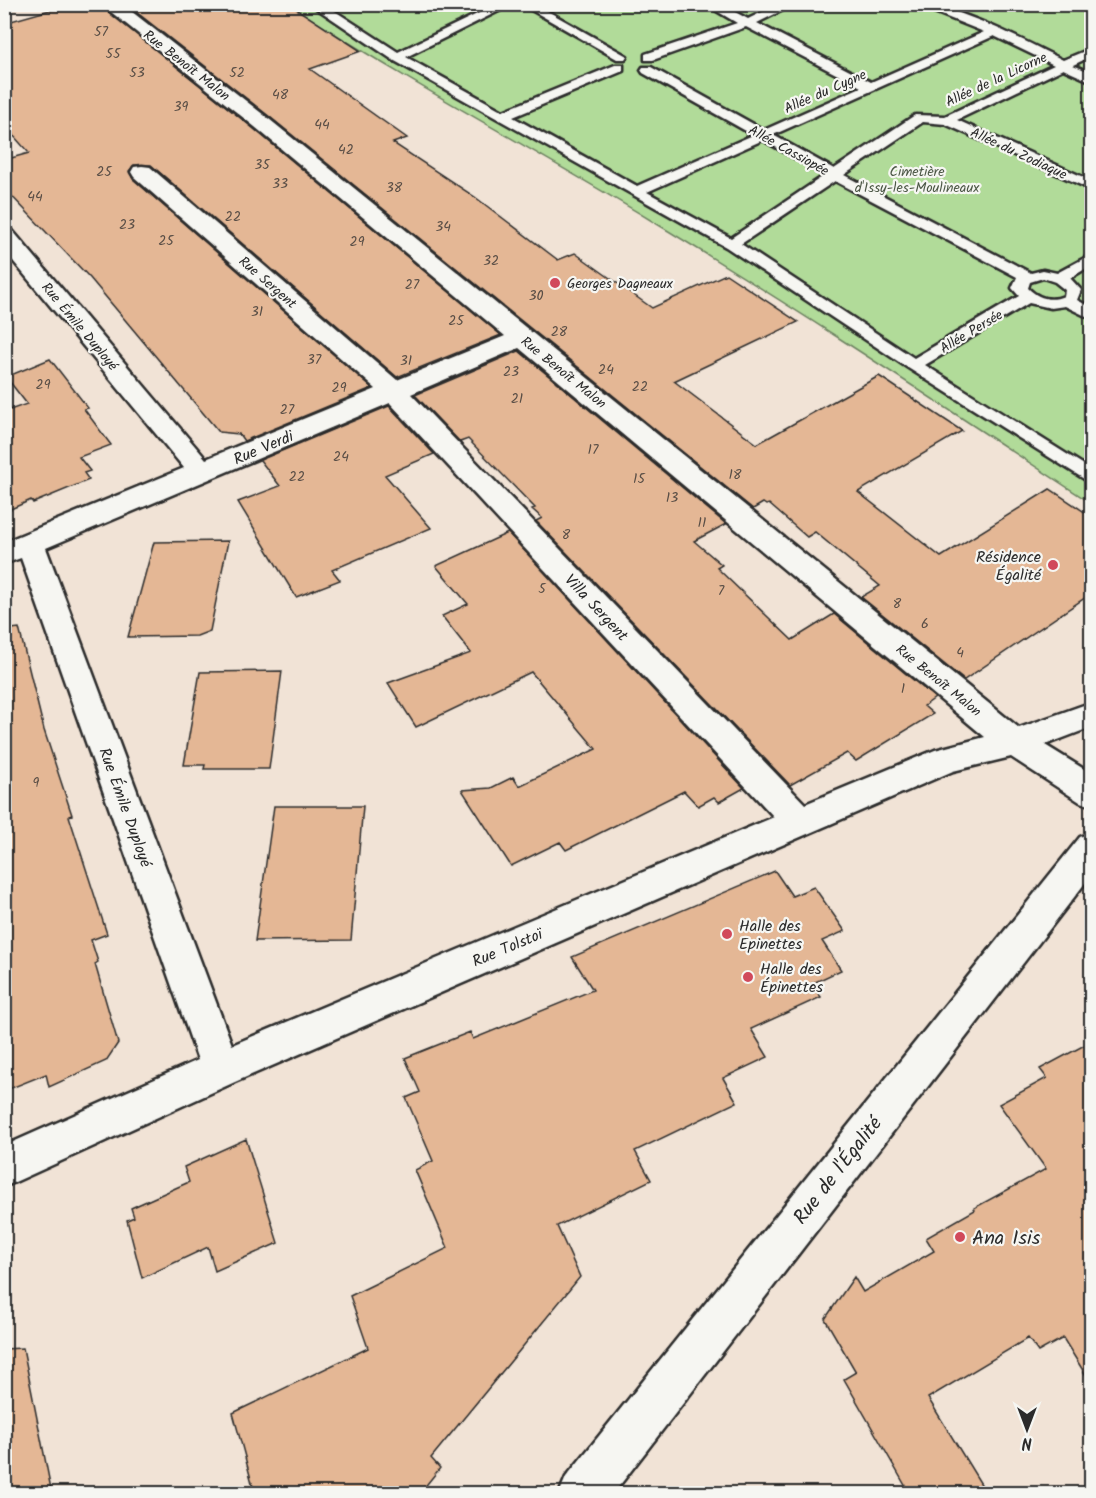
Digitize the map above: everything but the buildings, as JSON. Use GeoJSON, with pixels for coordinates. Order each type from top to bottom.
{"type":"FeatureCollection","features":[{"type":"Feature","properties":{"kind":"street","name":"Rue Benoît Malon"},"geometry":{"type":"LineString","coordinates":[[110,4],[262,123],[1015,743],[1092,792]]}},
{"type":"Feature","properties":{"kind":"street","name":"Rue Sergent"},"geometry":{"type":"LineString","coordinates":[[142,172],[394,391]]}},
{"type":"Feature","properties":{"kind":"street","name":"Rue Émile Duployé"},"geometry":{"type":"LineString","coordinates":[[4,235],[202,472]]}},
{"type":"Feature","properties":{"kind":"street","name":"Rue Verdi"},"geometry":{"type":"LineString","coordinates":[[18,550],[522,338]]}},
{"type":"Feature","properties":{"kind":"street","name":"Villa Sergent"},"geometry":{"type":"LineString","coordinates":[[394,391],[800,822]]}},
{"type":"Feature","properties":{"kind":"street","name":"Rue Émile Duployé"},"geometry":{"type":"LineString","coordinates":[[18,550],[221,1069]]}},
{"type":"Feature","properties":{"kind":"street","name":"Rue Tolstoï"},"geometry":{"type":"LineString","coordinates":[[4,1167],[221,1069],[947,759],[1015,743],[1092,714]]}},
{"type":"Feature","properties":{"kind":"street","name":"Rue de l'Égalité"},"geometry":{"type":"LineString","coordinates":[[583,1494],[1092,847]]}},
{"type":"Feature","properties":{"kind":"lane"},"geometry":{"type":"LineString","coordinates":[[315,4],[397,57],[635,192],[732,244],[914,365],[1092,478]]}},
{"type":"Feature","properties":{"kind":"lane"},"geometry":{"type":"LineString","coordinates":[[397,57],[508,4]]}},
{"type":"Feature","properties":{"kind":"lane","name":"Allée Cassiopée"},"geometry":{"type":"LineString","coordinates":[[526,4],[833,174],[1028,277]]}},
{"type":"Feature","properties":{"kind":"lane"},"geometry":{"type":"LineString","coordinates":[[710,4],[871,87]]}},
{"type":"Feature","properties":{"kind":"lane"},"geometry":{"type":"LineString","coordinates":[[503,116],[634,63],[748,23],[790,4]]}},
{"type":"Feature","properties":{"kind":"lane"},"geometry":{"type":"LineString","coordinates":[[919,4],[994,33],[1092,78]]}},
{"type":"Feature","properties":{"kind":"lane","name":"Allée du Cygne"},"geometry":{"type":"LineString","coordinates":[[635,192],[994,33]]}},
{"type":"Feature","properties":{"kind":"lane","name":"Allée de la Licorne"},"geometry":{"type":"LineString","coordinates":[[732,244],[833,174],[920,118],[947,120],[1092,51]]}},
{"type":"Feature","properties":{"kind":"lane","name":"Allée du Zodiaque"},"geometry":{"type":"LineString","coordinates":[[947,120],[1092,186]]}},
{"type":"Feature","properties":{"kind":"lane"},"geometry":{"type":"LineString","coordinates":[[1059,278],[1092,258]]}},
{"type":"Feature","properties":{"kind":"lane"},"geometry":{"type":"LineString","coordinates":[[1043,274],[1059,278],[1073,290],[1071,298],[1067,301],[1052,304],[1028,297],[1020,288],[1023,279],[1028,277],[1043,274]]}},
{"type":"Feature","properties":{"kind":"lane","name":"Allée Persée"},"geometry":{"type":"LineString","coordinates":[[914,365],[1028,297]]}},
{"type":"Feature","properties":{"kind":"lane"},"geometry":{"type":"LineString","coordinates":[[1067,301],[1092,314]]}},
{"type":"Feature","properties":{"kind":"green space","name":"Cimetière d'Issy-les-Moulineaux"},"geometry":{"type":"Polygon","coordinates":[[[290,5],[1091,5],[1091,503],[708,255],[424,88],[290,5]]]}},
{"type":"Feature","properties":{"kind":"place","name":"Georges Dagneaux"},"geometry":{"type":"Point","coordinates":[555,283]}},
{"type":"Feature","properties":{"kind":"place","name":"Résidence Égalité"},"geometry":{"type":"Point","coordinates":[1053,565]}},
{"type":"Feature","properties":{"kind":"place","name":"Halle des Epinettes"},"geometry":{"type":"Point","coordinates":[727,934]}},
{"type":"Feature","properties":{"kind":"place","name":"Halle des Épinettes"},"geometry":{"type":"Point","coordinates":[748,977]}},
{"type":"Feature","properties":{"kind":"place","name":"Ana Isis"},"geometry":{"type":"Point","coordinates":[960,1237]}}]}
